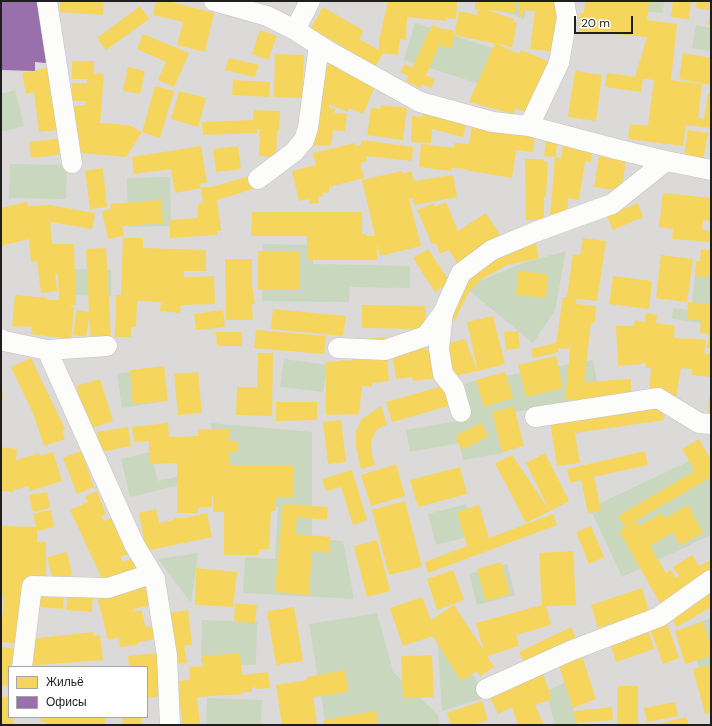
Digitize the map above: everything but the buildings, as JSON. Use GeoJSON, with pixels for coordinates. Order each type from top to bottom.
{"type":"FeatureCollection","features":[{"type":"Feature","properties":{"kind":"lane"},"geometry":{"type":"LineString","coordinates":[[47,1],[72,163]]}},
{"type":"Feature","properties":{"kind":"lane"},"geometry":{"type":"LineString","coordinates":[[214,1],[266,16],[295,30],[328,51],[420,102],[493,122],[529,126],[666,161],[711,170]]}},
{"type":"Feature","properties":{"kind":"lane"},"geometry":{"type":"LineString","coordinates":[[295,30],[310,1]]}},
{"type":"Feature","properties":{"kind":"lane"},"geometry":{"type":"LineString","coordinates":[[529,126],[559,63],[568,17],[564,1]]}},
{"type":"Feature","properties":{"kind":"lane"},"geometry":{"type":"LineString","coordinates":[[258,179],[294,152],[304,140],[308,128],[319,45]]}},
{"type":"Feature","properties":{"kind":"lane"},"geometry":{"type":"LineString","coordinates":[[338,348],[385,350],[426,336],[443,313],[461,273],[492,250],[535,232],[612,204],[666,161]]}},
{"type":"Feature","properties":{"kind":"lane"},"geometry":{"type":"LineString","coordinates":[[443,313],[439,349],[443,374],[454,388],[461,412]]}},
{"type":"Feature","properties":{"kind":"lane"},"geometry":{"type":"LineString","coordinates":[[1,339],[4,341],[47,350],[107,346]]}},
{"type":"Feature","properties":{"kind":"lane"},"geometry":{"type":"LineString","coordinates":[[47,350],[134,544],[155,579],[167,656],[170,725]]}},
{"type":"Feature","properties":{"kind":"lane"},"geometry":{"type":"LineString","coordinates":[[536,417],[658,398],[698,423],[711,424]]}},
{"type":"Feature","properties":{"kind":"lane"},"geometry":{"type":"LineString","coordinates":[[22,666],[32,586],[108,588],[152,574]]}},
{"type":"Feature","properties":{"kind":"lane"},"geometry":{"type":"LineString","coordinates":[[486,689],[570,651],[659,617],[711,580]]}},
{"type":"Feature","properties":{"kind":"shaded area"},"geometry":{"type":"Polygon","coordinates":[[[1,1],[711,1],[711,725],[1,725],[1,1]]]}},
{"type":"Feature","properties":{"kind":"green space"},"geometry":{"type":"Polygon","coordinates":[[[527,1],[524,19],[478,2],[527,1]]]}},
{"type":"Feature","properties":{"kind":"green space"},"geometry":{"type":"Polygon","coordinates":[[[632,1],[664,1],[663,13],[631,10],[632,1]]]}},
{"type":"Feature","properties":{"kind":"green space"},"geometry":{"type":"Polygon","coordinates":[[[415,23],[507,53],[496,89],[404,60],[415,23]]]}},
{"type":"Feature","properties":{"kind":"green space"},"geometry":{"type":"Polygon","coordinates":[[[696,25],[711,28],[711,51],[692,48],[696,25]]]}},
{"type":"Feature","properties":{"kind":"green space"},"geometry":{"type":"Polygon","coordinates":[[[15,90],[24,126],[1,132],[1,94],[15,90]]]}},
{"type":"Feature","properties":{"kind":"green space"},"geometry":{"type":"Polygon","coordinates":[[[10,164],[67,165],[66,199],[9,198],[10,164]]]}},
{"type":"Feature","properties":{"kind":"green space"},"geometry":{"type":"Polygon","coordinates":[[[170,177],[171,226],[128,227],[127,178],[170,177]]]}},
{"type":"Feature","properties":{"kind":"green space"},"geometry":{"type":"Polygon","coordinates":[[[263,244],[313,245],[313,264],[410,266],[410,288],[350,287],[349,302],[262,301],[263,244]]]}},
{"type":"Feature","properties":{"kind":"green space"},"geometry":{"type":"Polygon","coordinates":[[[566,251],[555,310],[533,343],[465,287],[523,263],[566,251]]]}},
{"type":"Feature","properties":{"kind":"green space"},"geometry":{"type":"Polygon","coordinates":[[[696,267],[711,269],[711,308],[709,324],[672,319],[673,308],[691,310],[696,267]]]}},
{"type":"Feature","properties":{"kind":"green space"},"geometry":{"type":"Polygon","coordinates":[[[65,269],[111,270],[111,296],[65,295],[65,269]]]}},
{"type":"Feature","properties":{"kind":"green space"},"geometry":{"type":"Polygon","coordinates":[[[284,359],[327,365],[323,392],[280,387],[284,359]]]}},
{"type":"Feature","properties":{"kind":"green space"},"geometry":{"type":"Polygon","coordinates":[[[593,360],[600,397],[497,415],[503,453],[463,460],[459,443],[410,452],[406,430],[471,419],[465,383],[593,360]]]}},
{"type":"Feature","properties":{"kind":"green space"},"geometry":{"type":"Polygon","coordinates":[[[155,368],[161,402],[122,408],[117,374],[155,368]]]}},
{"type":"Feature","properties":{"kind":"green space"},"geometry":{"type":"Polygon","coordinates":[[[211,423],[312,432],[312,539],[343,541],[354,599],[243,593],[245,557],[275,559],[278,507],[217,502],[211,423]]]}},
{"type":"Feature","properties":{"kind":"green space"},"geometry":{"type":"Polygon","coordinates":[[[150,452],[158,481],[180,476],[183,484],[130,497],[121,459],[150,452]]]}},
{"type":"Feature","properties":{"kind":"green space"},"geometry":{"type":"Polygon","coordinates":[[[700,456],[711,478],[711,535],[622,577],[590,508],[700,456]]]}},
{"type":"Feature","properties":{"kind":"green space"},"geometry":{"type":"Polygon","coordinates":[[[466,504],[474,535],[436,545],[428,514],[466,504]]]}},
{"type":"Feature","properties":{"kind":"green space"},"geometry":{"type":"Polygon","coordinates":[[[198,553],[191,603],[158,559],[198,553]]]}},
{"type":"Feature","properties":{"kind":"green space"},"geometry":{"type":"Polygon","coordinates":[[[507,564],[515,595],[477,605],[469,574],[507,564]]]}},
{"type":"Feature","properties":{"kind":"green space"},"geometry":{"type":"Polygon","coordinates":[[[377,613],[393,672],[438,715],[440,725],[326,725],[309,624],[377,613]]]}},
{"type":"Feature","properties":{"kind":"green space"},"geometry":{"type":"Polygon","coordinates":[[[436,616],[486,697],[442,711],[436,616]]]}},
{"type":"Feature","properties":{"kind":"green space"},"geometry":{"type":"Polygon","coordinates":[[[711,618],[711,700],[684,628],[711,618]]]}},
{"type":"Feature","properties":{"kind":"green space"},"geometry":{"type":"Polygon","coordinates":[[[202,620],[257,622],[256,665],[201,663],[202,620]]]}},
{"type":"Feature","properties":{"kind":"green space"},"geometry":{"type":"Polygon","coordinates":[[[565,682],[578,725],[555,725],[546,692],[565,682]]]}},
{"type":"Feature","properties":{"kind":"green space"},"geometry":{"type":"Polygon","coordinates":[[[207,698],[262,700],[261,725],[206,725],[207,698]]]}}]}
